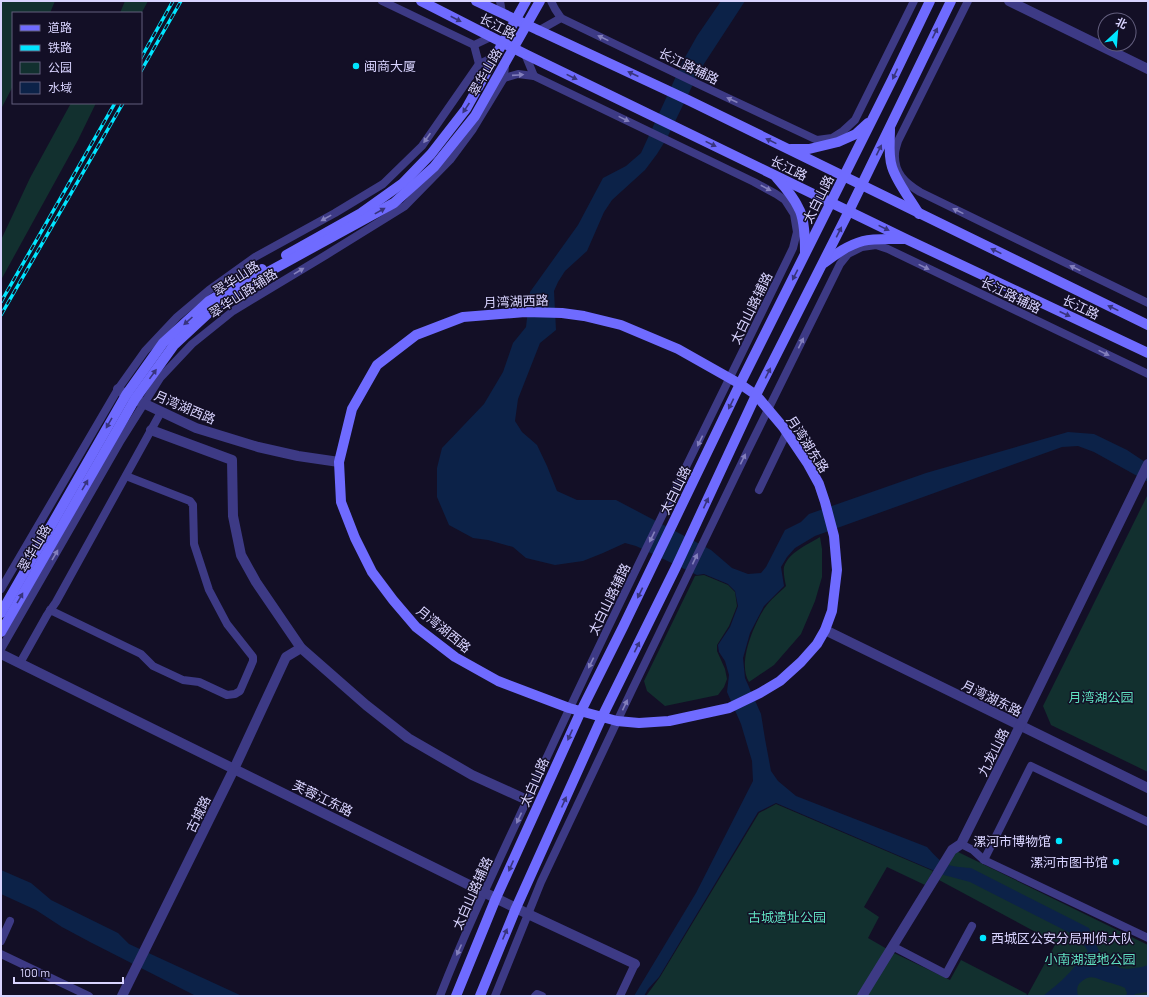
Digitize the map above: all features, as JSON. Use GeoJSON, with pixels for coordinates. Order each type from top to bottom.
{"type":"FeatureCollection","features":[{"type":"Feature","properties":{"kind":"main road","name":"长江路"},"geometry":{"type":"LineString","coordinates":[[421,1],[503,44],[1148,354]]}},
{"type":"Feature","properties":{"kind":"main road","name":"长江路"},"geometry":{"type":"LineString","coordinates":[[476,1],[688,100],[1148,325]]}},
{"type":"Feature","properties":{"kind":"main road","name":"翠华山路"},"geometry":{"type":"LineString","coordinates":[[1,613],[164,343],[209,301],[266,266],[361,213],[403,183],[431,154],[466,109],[526,1]]}},
{"type":"Feature","properties":{"kind":"main road","name":"太白山路"},"geometry":{"type":"LineString","coordinates":[[456,996],[496,898],[581,711],[657,558],[740,384],[930,1]]}},
{"type":"Feature","properties":{"kind":"main road"},"geometry":{"type":"LineString","coordinates":[[480,996],[516,908],[602,717],[676,567],[756,395],[823,264],[951,1]]}},
{"type":"Feature","properties":{"kind":"main road","name":"翠华山路"},"geometry":{"type":"LineString","coordinates":[[1,632],[131,397],[174,345],[216,306],[270,271],[394,203],[434,167],[475,116],[539,3]]}},
{"type":"Feature","properties":{"kind":"main road"},"geometry":{"type":"LineString","coordinates":[[787,149],[808,149],[838,142],[856,134],[872,119]]}},
{"type":"Feature","properties":{"kind":"main road"},"geometry":{"type":"LineString","coordinates":[[890,127],[890,155],[892,167],[896,177],[919,214]]}},
{"type":"Feature","properties":{"kind":"main road"},"geometry":{"type":"LineString","coordinates":[[773,174],[784,186],[799,208],[804,233],[805,255]]}},
{"type":"Feature","properties":{"kind":"main road"},"geometry":{"type":"LineString","coordinates":[[823,264],[840,251],[864,240],[906,239]]}},
{"type":"Feature","properties":{"kind":"main road","name":"月湾湖西路"},"geometry":{"type":"LineString","coordinates":[[602,717],[569,708],[498,681],[455,657],[416,627],[392,600],[372,572],[354,538],[341,502],[339,462],[352,410],[377,365],[416,335],[463,317],[525,312],[562,313],[584,316],[621,325],[678,349],[730,378],[756,395]]}},
{"type":"Feature","properties":{"kind":"main road","name":"月湾湖东路"},"geometry":{"type":"LineString","coordinates":[[602,717],[617,721],[639,723],[669,721],[729,708],[760,693],[780,681],[801,662],[817,644],[825,630],[832,611],[837,570],[834,536],[825,502],[819,484],[808,464],[787,432],[756,395]]}},
{"type":"Feature","properties":{"kind":"street"},"geometry":{"type":"LineString","coordinates":[[382,1],[474,45],[479,64]]}},
{"type":"Feature","properties":{"kind":"street"},"geometry":{"type":"LineString","coordinates":[[500,1],[502,13]]}},
{"type":"Feature","properties":{"kind":"street"},"geometry":{"type":"LineString","coordinates":[[538,31],[561,18],[551,1],[539,3]]}},
{"type":"Feature","properties":{"kind":"street","name":"长江路辅路"},"geometry":{"type":"LineString","coordinates":[[561,18],[817,140],[832,138],[843,131],[855,120],[914,1]]}},
{"type":"Feature","properties":{"kind":"street"},"geometry":{"type":"LineString","coordinates":[[968,1],[898,141],[895,154],[897,171],[908,184],[920,192],[1148,303]]}},
{"type":"Feature","properties":{"kind":"street"},"geometry":{"type":"LineString","coordinates":[[1009,1],[1148,69]]}},
{"type":"Feature","properties":{"kind":"street"},"geometry":{"type":"LineString","coordinates":[[474,45],[491,37]]}},
{"type":"Feature","properties":{"kind":"street"},"geometry":{"type":"LineString","coordinates":[[504,78],[518,74],[534,76],[525,54]]}},
{"type":"Feature","properties":{"kind":"street","name":"翠华山路辅路"},"geometry":{"type":"LineString","coordinates":[[1,649],[122,440],[131,397],[145,351],[177,317],[209,290],[255,257],[335,213],[383,184],[422,146],[479,64],[496,56]]}},
{"type":"Feature","properties":{"kind":"street","name":"翠华山路辅路"},"geometry":{"type":"LineString","coordinates":[[1,589],[131,397],[160,378],[192,344],[233,311],[405,206],[450,160],[473,129],[504,78],[505,63]]}},
{"type":"Feature","properties":{"kind":"street","name":"太白山路辅路"},"geometry":{"type":"LineString","coordinates":[[440,996],[449,972],[569,708],[793,248],[797,232],[794,214],[785,200],[776,194],[668,140],[534,76]]}},
{"type":"Feature","properties":{"kind":"street","name":"长江路辅路"},"geometry":{"type":"LineString","coordinates":[[768,409],[840,264],[848,254],[862,247],[876,245],[888,249],[1148,374]]}},
{"type":"Feature","properties":{"kind":"street","name":"月湾湖西路"},"geometry":{"type":"LineString","coordinates":[[131,397],[196,428],[298,456],[339,462]]}},
{"type":"Feature","properties":{"kind":"street"},"geometry":{"type":"LineString","coordinates":[[495,996],[541,882],[768,409]]}},
{"type":"Feature","properties":{"kind":"street"},"geometry":{"type":"LineString","coordinates":[[20,663],[161,412]]}},
{"type":"Feature","properties":{"kind":"street"},"geometry":{"type":"LineString","coordinates":[[151,430],[232,460],[233,516],[241,554],[256,582],[301,648],[366,705],[408,738],[472,775],[527,800]]}},
{"type":"Feature","properties":{"kind":"street"},"geometry":{"type":"LineString","coordinates":[[759,490],[787,432]]}},
{"type":"Feature","properties":{"kind":"street","name":"九龙山路"},"geometry":{"type":"LineString","coordinates":[[862,996],[894,947],[932,882],[956,847],[1020,726],[1148,464]]}},
{"type":"Feature","properties":{"kind":"street"},"geometry":{"type":"LineString","coordinates":[[50,610],[141,654],[153,666],[183,680],[199,682],[227,695],[235,694],[240,691],[253,661],[253,657],[227,624],[209,590],[194,544],[193,505],[190,501],[126,476]]}},
{"type":"Feature","properties":{"kind":"street","name":"月湾湖东路"},"geometry":{"type":"LineString","coordinates":[[825,630],[1148,788]]}},
{"type":"Feature","properties":{"kind":"street","name":"古城路"},"geometry":{"type":"LineString","coordinates":[[122,996],[234,769],[286,657],[301,648]]}},
{"type":"Feature","properties":{"kind":"street","name":"芙蓉江东路"},"geometry":{"type":"LineString","coordinates":[[1,654],[528,914],[635,964]]}},
{"type":"Feature","properties":{"kind":"street"},"geometry":{"type":"LineString","coordinates":[[984,860],[1031,766],[1148,822]]}},
{"type":"Feature","properties":{"kind":"street"},"geometry":{"type":"LineString","coordinates":[[956,847],[974,850],[984,860],[1148,938]]}},
{"type":"Feature","properties":{"kind":"street"},"geometry":{"type":"LineString","coordinates":[[1,941],[10,921]]}},
{"type":"Feature","properties":{"kind":"street"},"geometry":{"type":"LineString","coordinates":[[894,947],[946,974],[972,926]]}},
{"type":"Feature","properties":{"kind":"street"},"geometry":{"type":"LineString","coordinates":[[1,954],[89,996]]}},
{"type":"Feature","properties":{"kind":"street"},"geometry":{"type":"LineString","coordinates":[[620,996],[635,964]]}},
{"type":"Feature","properties":{"kind":"street"},"geometry":{"type":"LineString","coordinates":[[535,996],[536,994],[542,996]]}},
{"type":"Feature","properties":{"kind":"green space"},"geometry":{"type":"Polygon","coordinates":[[[1,1],[55,1],[50,12],[12,12],[12,88],[1,109],[1,1]]]}},
{"type":"Feature","properties":{"kind":"green space"},"geometry":{"type":"Polygon","coordinates":[[[125,1],[148,1],[142,12],[120,12],[125,1]]]}},
{"type":"Feature","properties":{"kind":"green space"},"geometry":{"type":"Polygon","coordinates":[[[70,104],[96,104],[78,140],[1,280],[1,240],[30,178],[70,104]]]}},
{"type":"Feature","properties":{"kind":"green space","name":"月湾湖公园"},"geometry":{"type":"Polygon","coordinates":[[[1148,494],[1148,772],[1051,725],[1043,706],[1148,494]]]}},
{"type":"Feature","properties":{"kind":"green space"},"geometry":{"type":"Polygon","coordinates":[[[820,537],[822,549],[822,577],[815,601],[801,634],[774,665],[749,682],[745,665],[748,644],[764,609],[786,586],[784,567],[786,562],[799,549],[820,537]]]}},
{"type":"Feature","properties":{"kind":"green space"},"geometry":{"type":"Polygon","coordinates":[[[704,575],[728,585],[735,592],[737,606],[729,626],[717,645],[717,651],[725,669],[727,679],[724,687],[718,695],[665,706],[647,691],[644,681],[695,576],[704,575]]]}},
{"type":"Feature","properties":{"kind":"green space","name":"古城遗址公园"},"geometry":{"type":"Polygon","coordinates":[[[776,804],[933,871],[925,885],[887,867],[864,907],[879,917],[868,938],[894,953],[950,980],[961,960],[1027,994],[1026,996],[646,996],[660,977],[759,813],[776,804]]]}},
{"type":"Feature","properties":{"kind":"green space","name":"小南湖湿地公园"},"geometry":{"type":"Polygon","coordinates":[[[956,851],[1148,945],[1148,996],[1027,996],[1056,943],[939,880],[956,851]]]}},
{"type":"Feature","properties":{"kind":"water"},"geometry":{"type":"Polygon","coordinates":[[[721,1],[745,1],[700,70],[667,138],[657,154],[645,170],[612,200],[604,212],[587,251],[565,271],[558,282],[554,291],[556,330],[540,343],[518,399],[515,421],[522,432],[537,445],[557,491],[577,500],[616,500],[711,550],[732,568],[748,574],[761,573],[766,567],[785,530],[801,522],[809,514],[926,473],[1068,432],[1094,434],[1127,450],[1148,464],[1148,482],[1094,452],[1078,446],[1062,447],[815,536],[795,548],[781,567],[784,586],[764,606],[750,633],[743,658],[745,678],[761,714],[771,771],[778,781],[796,796],[927,847],[946,864],[956,867],[971,868],[1089,928],[1102,958],[1120,968],[1127,969],[1148,965],[1147,992],[1135,994],[1134,996],[1126,996],[1127,993],[1125,988],[1091,977],[1085,979],[1078,985],[1078,996],[1043,996],[1073,969],[1088,951],[1078,937],[970,882],[944,875],[776,803],[758,812],[659,977],[644,996],[634,996],[696,893],[753,781],[752,761],[741,724],[727,692],[729,675],[725,661],[719,652],[718,645],[730,627],[738,606],[735,591],[728,584],[704,574],[697,575],[636,546],[625,543],[583,561],[555,565],[526,558],[513,547],[488,540],[473,538],[449,525],[437,497],[437,468],[442,448],[484,404],[503,372],[513,343],[526,327],[530,292],[578,225],[603,178],[626,166],[641,153],[683,61],[697,36],[721,1]]]}},
{"type":"Feature","properties":{"kind":"water"},"geometry":{"type":"Polygon","coordinates":[[[1,870],[31,883],[51,900],[118,933],[129,944],[242,996],[196,996],[90,942],[62,927],[36,910],[1,894],[1,870]]]}},
{"type":"Feature","properties":{"kind":"railway"},"geometry":{"type":"LineString","coordinates":[[142,56],[173,1]]}},
{"type":"Feature","properties":{"kind":"railway"},"geometry":{"type":"LineString","coordinates":[[142,69],[181,1]]}},
{"type":"Feature","properties":{"kind":"railway"},"geometry":{"type":"LineString","coordinates":[[1,302],[114,104]]}},
{"type":"Feature","properties":{"kind":"railway"},"geometry":{"type":"LineString","coordinates":[[1,315],[122,104]]}},
{"type":"Feature","properties":{"kind":"place","name":"闽商大厦"},"geometry":{"type":"Point","coordinates":[356,66]}},
{"type":"Feature","properties":{"kind":"place","name":"漯河市博物馆"},"geometry":{"type":"Point","coordinates":[1059,841]}},
{"type":"Feature","properties":{"kind":"place","name":"漯河市图书馆"},"geometry":{"type":"Point","coordinates":[1116,862]}},
{"type":"Feature","properties":{"kind":"place","name":"西城区公安分局刑侦大队"},"geometry":{"type":"Point","coordinates":[983,938]}}]}
